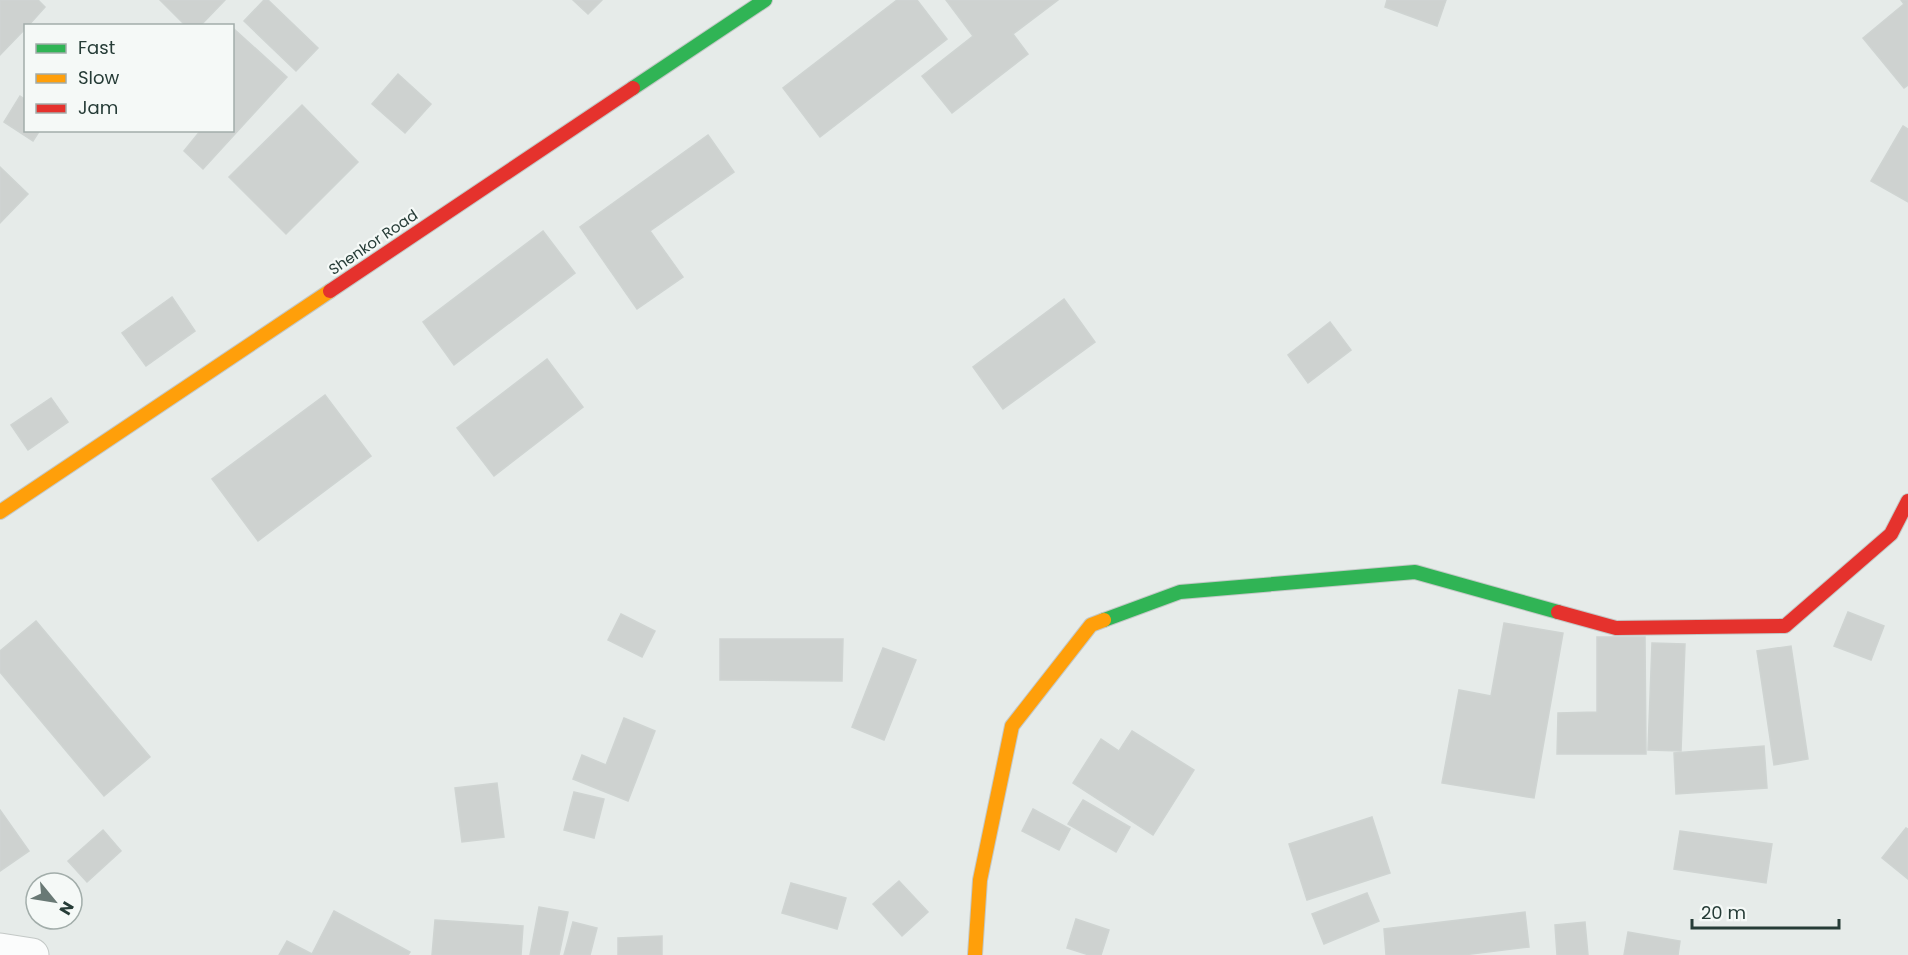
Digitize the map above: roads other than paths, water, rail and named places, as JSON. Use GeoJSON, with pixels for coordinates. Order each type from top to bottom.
{"type":"FeatureCollection","features":[{"type":"Feature","properties":{"kind":"street","name":"Shenkor Road"},"geometry":{"type":"LineString","coordinates":[[0,512],[762,1]]}},
{"type":"Feature","properties":{"kind":"street"},"geometry":{"type":"LineString","coordinates":[[975,955],[980,880],[1012,726],[1091,625],[1180,592],[1415,572],[1616,628],[1785,626],[1891,534],[1908,501]]}},
{"type":"Feature","properties":{"kind":"street"},"geometry":{"type":"LineString","coordinates":[[0,950],[32,955]]}}]}
